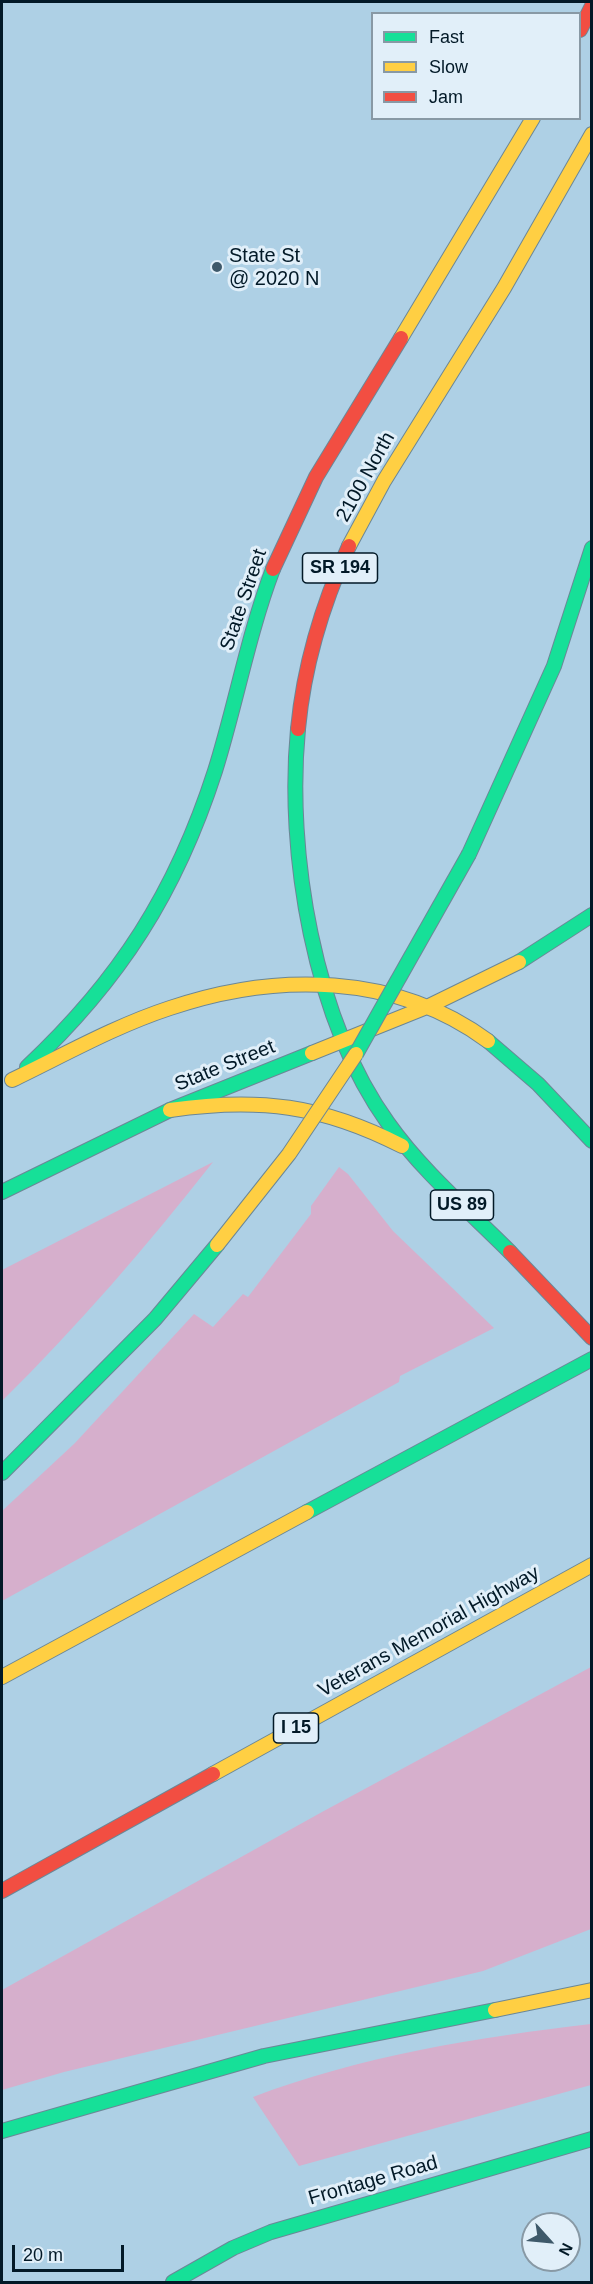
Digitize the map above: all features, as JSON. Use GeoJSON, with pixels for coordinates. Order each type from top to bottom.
{"type":"FeatureCollection","features":[{"type":"Feature","properties":{"kind":"main road"},"geometry":{"type":"LineString","coordinates":[[581,26],[591,6]]}},
{"type":"Feature","properties":{"kind":"main road","name":"State Street"},"geometry":{"type":"LineString","coordinates":[[7,1083],[57,1042],[92,1004],[123,963],[163,901],[208,790],[229,721],[246,652],[286,538],[348,421],[420,308],[532,120]]}},
{"type":"Feature","properties":{"kind":"main road","name":"2100 North"},"geometry":{"type":"LineString","coordinates":[[325,984],[306,912],[295,833],[296,768],[302,703],[310,659],[322,615],[351,543],[399,456],[479,328],[591,134]]}},
{"type":"Feature","properties":{"kind":"main road"},"geometry":{"type":"LineString","coordinates":[[2,1473],[155,1319],[218,1245],[289,1154],[354,1057],[469,854],[554,666],[591,548]]}},
{"type":"Feature","properties":{"kind":"main road","name":"State Street"},"geometry":{"type":"LineString","coordinates":[[2,1192],[170,1110],[429,1006],[526,959],[591,915]]}},
{"type":"Feature","properties":{"kind":"main road"},"geometry":{"type":"LineString","coordinates":[[7,1083],[136,1022],[202,997],[280,984],[325,984],[379,990],[429,1006],[473,1031],[510,1059],[591,1141]]}},
{"type":"Feature","properties":{"kind":"main road","name":"SR 194"},"geometry":{"type":"LineString","coordinates":[[325,984],[344,1039]]}},
{"type":"Feature","properties":{"kind":"main road","name":"US 89"},"geometry":{"type":"LineString","coordinates":[[344,1039],[369,1094],[407,1148],[518,1260],[591,1338]]}},
{"type":"Feature","properties":{"kind":"main road"},"geometry":{"type":"LineString","coordinates":[[170,1110],[241,1100],[277,1102],[345,1117],[407,1148]]}},
{"type":"Feature","properties":{"kind":"main road"},"geometry":{"type":"LineString","coordinates":[[2,1677],[591,1359]]}},
{"type":"Feature","properties":{"kind":"main road","name":"Veterans Memorial Highway"},"geometry":{"type":"LineString","coordinates":[[2,1891],[591,1565]]}},
{"type":"Feature","properties":{"kind":"main road"},"geometry":{"type":"LineString","coordinates":[[2,2131],[264,2056],[591,1990]]}},
{"type":"Feature","properties":{"kind":"main road","name":"Frontage Road"},"geometry":{"type":"LineString","coordinates":[[174,2283],[233,2248],[271,2232],[591,2139]]}},
{"type":"Feature","properties":{"kind":"shaded area"},"geometry":{"type":"Polygon","coordinates":[[[213,1162],[111,1285],[2,1401],[2,1270],[213,1162]]]}},
{"type":"Feature","properties":{"kind":"shaded area"},"geometry":{"type":"Polygon","coordinates":[[[339,1167],[348,1174],[393,1231],[494,1328],[400,1376],[399,1382],[2,1601],[2,1511],[75,1443],[194,1314],[213,1327],[243,1294],[248,1297],[311,1214],[311,1206],[339,1167]]]}},
{"type":"Feature","properties":{"kind":"shaded area"},"geometry":{"type":"Polygon","coordinates":[[[591,1667],[591,1929],[483,1971],[64,2072],[2,2090],[2,1990],[322,1812],[591,1667]]]}},
{"type":"Feature","properties":{"kind":"shaded area"},"geometry":{"type":"Polygon","coordinates":[[[591,2024],[591,2085],[299,2166],[253,2097],[377,2059],[463,2042],[591,2024]]]}},
{"type":"Feature","properties":{"kind":"traffic: fast"},"geometry":{"type":"LineString","coordinates":[[469,854],[554,666],[592,548]]}},
{"type":"Feature","properties":{"kind":"traffic: fast"},"geometry":{"type":"LineString","coordinates":[[27,1067],[90,1001],[117,967],[163,895],[200,815],[215,771],[256,619],[273,569]]}},
{"type":"Feature","properties":{"kind":"traffic: fast"},"geometry":{"type":"LineString","coordinates":[[298,729],[295,777],[302,881],[311,934],[324,986],[341,1035],[362,1082],[401,1141],[430,1174],[510,1252]]}},
{"type":"Feature","properties":{"kind":"traffic: fast"},"geometry":{"type":"LineString","coordinates":[[356,1054],[469,854]]}},
{"type":"Feature","properties":{"kind":"traffic: fast"},"geometry":{"type":"LineString","coordinates":[[519,962],[592,915]]}},
{"type":"Feature","properties":{"kind":"traffic: fast"},"geometry":{"type":"LineString","coordinates":[[488,1041],[538,1084],[592,1141]]}},
{"type":"Feature","properties":{"kind":"traffic: fast"},"geometry":{"type":"LineString","coordinates":[[2,1192],[170,1110],[312,1053]]}},
{"type":"Feature","properties":{"kind":"traffic: fast"},"geometry":{"type":"LineString","coordinates":[[2,1473],[155,1319],[217,1245]]}},
{"type":"Feature","properties":{"kind":"traffic: fast"},"geometry":{"type":"LineString","coordinates":[[307,1512],[592,1359]]}},
{"type":"Feature","properties":{"kind":"traffic: fast"},"geometry":{"type":"LineString","coordinates":[[2,2131],[264,2056],[495,2010]]}},
{"type":"Feature","properties":{"kind":"traffic: fast"},"geometry":{"type":"LineString","coordinates":[[173,2282],[233,2248],[271,2232],[592,2139]]}},
{"type":"Feature","properties":{"kind":"traffic: slow"},"geometry":{"type":"LineString","coordinates":[[401,338],[532,120]]}},
{"type":"Feature","properties":{"kind":"traffic: slow"},"geometry":{"type":"LineString","coordinates":[[349,546],[384,481],[504,288],[592,134]]}},
{"type":"Feature","properties":{"kind":"traffic: slow"},"geometry":{"type":"LineString","coordinates":[[312,1053],[429,1006],[519,962]]}},
{"type":"Feature","properties":{"kind":"traffic: slow"},"geometry":{"type":"LineString","coordinates":[[12,1080],[150,1015],[210,996],[251,988],[293,985],[334,986],[375,991],[414,1002],[452,1019],[488,1041]]}},
{"type":"Feature","properties":{"kind":"traffic: slow"},"geometry":{"type":"LineString","coordinates":[[217,1245],[289,1154],[356,1054]]}},
{"type":"Feature","properties":{"kind":"traffic: slow"},"geometry":{"type":"LineString","coordinates":[[170,1110],[232,1104],[289,1108],[344,1121],[402,1146]]}},
{"type":"Feature","properties":{"kind":"traffic: slow"},"geometry":{"type":"LineString","coordinates":[[2,1677],[307,1512]]}},
{"type":"Feature","properties":{"kind":"traffic: slow"},"geometry":{"type":"LineString","coordinates":[[213,1774],[592,1565]]}},
{"type":"Feature","properties":{"kind":"traffic: slow"},"geometry":{"type":"LineString","coordinates":[[495,2010],[592,1990]]}},
{"type":"Feature","properties":{"kind":"traffic: jam"},"geometry":{"type":"LineString","coordinates":[[581,28],[592,6]]}},
{"type":"Feature","properties":{"kind":"traffic: jam"},"geometry":{"type":"LineString","coordinates":[[273,569],[316,477],[401,338]]}},
{"type":"Feature","properties":{"kind":"traffic: jam"},"geometry":{"type":"LineString","coordinates":[[298,729],[305,682],[316,636],[330,590],[349,546]]}},
{"type":"Feature","properties":{"kind":"traffic: jam"},"geometry":{"type":"LineString","coordinates":[[510,1252],[592,1338]]}},
{"type":"Feature","properties":{"kind":"traffic: jam"},"geometry":{"type":"LineString","coordinates":[[2,1891],[213,1774]]}},
{"type":"Feature","properties":{"kind":"place","name":"State St @ 2020 N"},"geometry":{"type":"Point","coordinates":[217,267]}}]}
